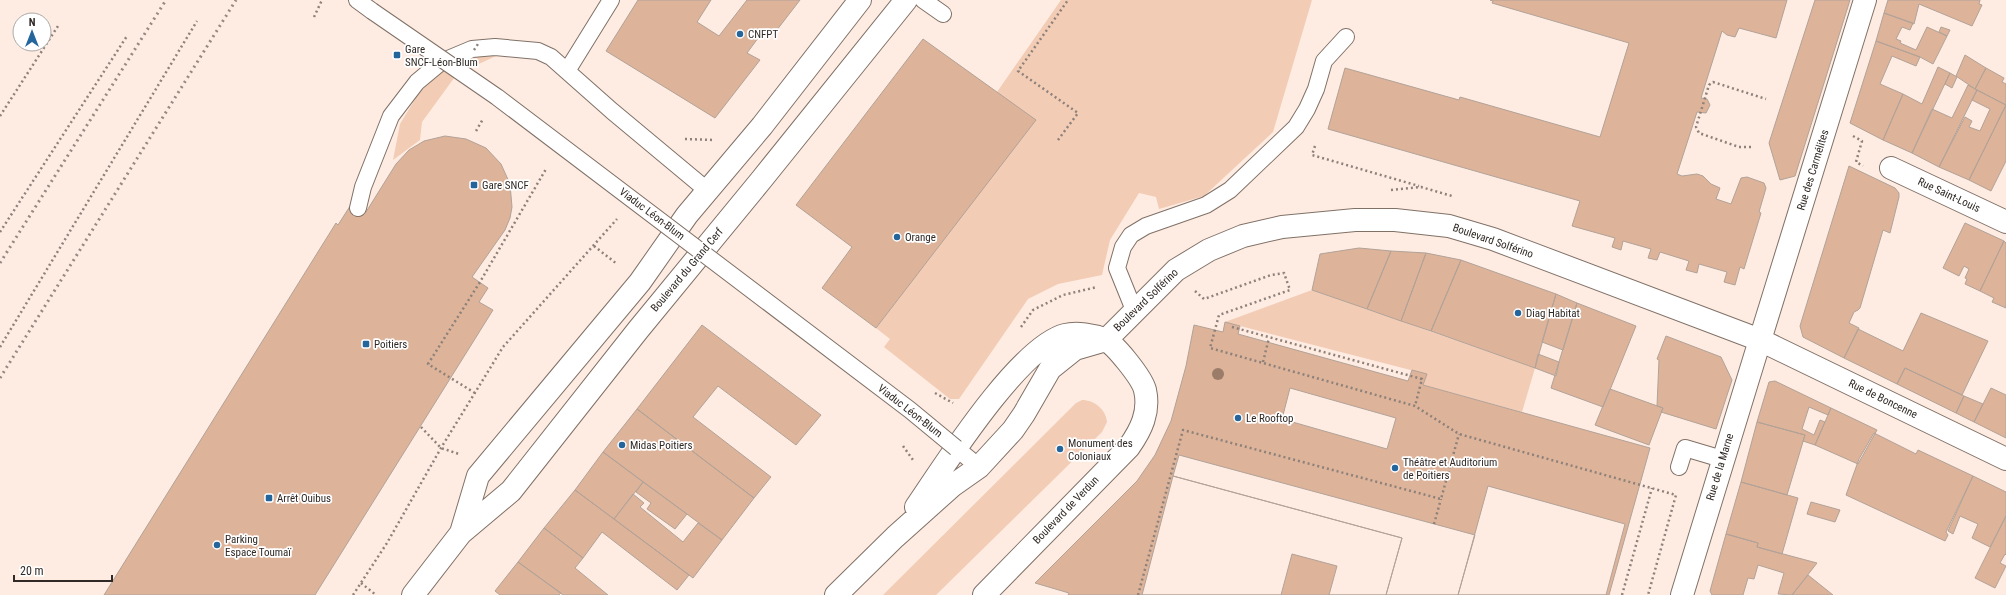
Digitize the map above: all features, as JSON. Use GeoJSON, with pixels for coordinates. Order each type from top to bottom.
{"type":"FeatureCollection","features":[{"type":"Feature","properties":{"kind":"street","name":"Boulevard du Grand Cerf"},"geometry":{"type":"LineString","coordinates":[[461,533],[478,476],[640,282],[688,215],[736,158],[860,0]]}},
{"type":"Feature","properties":{"kind":"street","name":"Boulevard du Grand Cerf"},"geometry":{"type":"LineString","coordinates":[[413,595],[461,533],[511,491],[638,330],[744,202],[906,0]]}},
{"type":"Feature","properties":{"kind":"street","name":"Rue des Carmélites"},"geometry":{"type":"LineString","coordinates":[[1760,340],[1865,0]]}},
{"type":"Feature","properties":{"kind":"street","name":"Rue Saint-Louis"},"geometry":{"type":"LineString","coordinates":[[1891,168],[2006,222]]}},
{"type":"Feature","properties":{"kind":"street","name":"Boulevard Solférino"},"geometry":{"type":"LineString","coordinates":[[836,595],[895,537],[952,486],[979,467],[1013,430],[1050,369],[1075,349],[1106,340],[1134,310],[1176,270],[1209,250],[1244,236],[1282,227],[1323,222],[1395,220],[1449,226],[1493,239],[1760,340]]}},
{"type":"Feature","properties":{"kind":"street","name":"Boulevard Solférino"},"geometry":{"type":"LineString","coordinates":[[895,537],[956,448],[1022,364],[1043,347],[1065,335],[1088,334],[1106,340]]}},
{"type":"Feature","properties":{"kind":"street","name":"Boulevard de Verdun"},"geometry":{"type":"LineString","coordinates":[[984,595],[1129,446],[1138,434],[1144,421],[1146,405],[1145,390],[1141,379],[1133,368],[1106,340]]}},
{"type":"Feature","properties":{"kind":"street","name":"Rue de Boncenne"},"geometry":{"type":"LineString","coordinates":[[1760,340],[2006,459]]}},
{"type":"Feature","properties":{"kind":"street","name":"Rue de la Marne"},"geometry":{"type":"LineString","coordinates":[[1682,595],[1722,459],[1760,340]]}},
{"type":"Feature","properties":{"kind":"lane","name":"Viaduc Léon-Blum"},"geometry":{"type":"LineString","coordinates":[[357,0],[497,97],[904,405],[979,467]]}},
{"type":"Feature","properties":{"kind":"lane"},"geometry":{"type":"LineString","coordinates":[[567,71],[611,0]]}},
{"type":"Feature","properties":{"kind":"lane"},"geometry":{"type":"LineString","coordinates":[[923,0],[943,14]]}},
{"type":"Feature","properties":{"kind":"lane"},"geometry":{"type":"LineString","coordinates":[[1134,310],[1117,268],[1123,247],[1131,235],[1146,226],[1206,206],[1230,190],[1296,127],[1307,109],[1316,89],[1324,61],[1346,37]]}},
{"type":"Feature","properties":{"kind":"lane"},"geometry":{"type":"LineString","coordinates":[[358,208],[363,187],[392,116],[417,82],[441,62],[472,49],[495,47],[538,51],[551,58],[708,191]]}},
{"type":"Feature","properties":{"kind":"lane"},"geometry":{"type":"LineString","coordinates":[[1679,467],[1685,448],[1722,459]]}},
{"type":"Feature","properties":{"kind":"path"},"geometry":{"type":"LineString","coordinates":[[314,17],[322,0]]}},
{"type":"Feature","properties":{"kind":"path"},"geometry":{"type":"LineString","coordinates":[[1058,140],[1078,113],[1018,70],[1068,0]]}},
{"type":"Feature","properties":{"kind":"path"},"geometry":{"type":"LineString","coordinates":[[0,347],[197,21]]}},
{"type":"Feature","properties":{"kind":"path"},"geometry":{"type":"LineString","coordinates":[[0,116],[58,26]]}},
{"type":"Feature","properties":{"kind":"path"},"geometry":{"type":"LineString","coordinates":[[0,232],[127,36]]}},
{"type":"Feature","properties":{"kind":"path"},"geometry":{"type":"LineString","coordinates":[[1751,147],[1739,147],[1699,133],[1696,127],[1704,99],[1709,85],[1713,82],[1766,99]]}},
{"type":"Feature","properties":{"kind":"path"},"geometry":{"type":"LineString","coordinates":[[1850,134],[1862,141],[1856,162],[1868,168]]}},
{"type":"Feature","properties":{"kind":"path"},"geometry":{"type":"LineString","coordinates":[[667,155],[680,138],[713,139],[736,158]]}},
{"type":"Feature","properties":{"kind":"path"},"geometry":{"type":"LineString","coordinates":[[1316,142],[1312,155],[1421,187]]}},
{"type":"Feature","properties":{"kind":"path"},"geometry":{"type":"LineString","coordinates":[[475,393],[428,364],[480,282],[546,169]]}},
{"type":"Feature","properties":{"kind":"path"},"geometry":{"type":"LineString","coordinates":[[352,595],[387,543],[441,448],[503,348],[619,216]]}},
{"type":"Feature","properties":{"kind":"path"},"geometry":{"type":"LineString","coordinates":[[1229,290],[1271,275],[1284,274],[1290,290],[1219,315],[1210,348],[1414,406],[1459,434],[1676,495],[1648,595]]}},
{"type":"Feature","properties":{"kind":"path"},"geometry":{"type":"LineString","coordinates":[[1232,327],[1422,379],[1414,406]]}},
{"type":"Feature","properties":{"kind":"path"},"geometry":{"type":"LineString","coordinates":[[1263,362],[1269,338]]}},
{"type":"Feature","properties":{"kind":"path"},"geometry":{"type":"LineString","coordinates":[[1138,595],[1183,430],[1441,499]]}},
{"type":"Feature","properties":{"kind":"path"},"geometry":{"type":"LineString","coordinates":[[1434,524],[1459,434]]}},
{"type":"Feature","properties":{"kind":"path"},"geometry":{"type":"LineString","coordinates":[[1622,595],[1652,488]]}},
{"type":"Feature","properties":{"kind":"path"},"geometry":{"type":"LineString","coordinates":[[361,583],[376,595]]}},
{"type":"Feature","properties":{"kind":"shaded area"},"geometry":{"type":"Polygon","coordinates":[[[1061,0],[1312,0],[1273,132],[1204,196],[1159,209],[1156,197],[1139,193],[1110,240],[1102,275],[1058,284],[1028,299],[959,399],[950,399],[884,347],[890,339],[876,328],[1035,120],[997,92],[1061,0]]]}},
{"type":"Feature","properties":{"kind":"shaded area"},"geometry":{"type":"Polygon","coordinates":[[[496,56],[457,74],[422,122],[420,140],[393,160],[400,124],[417,96],[441,69],[466,57],[496,56]]]}},
{"type":"Feature","properties":{"kind":"shaded area"},"geometry":{"type":"Polygon","coordinates":[[[1312,290],[1535,368],[1522,412],[1423,385],[1426,374],[1225,322],[1312,290]]]}},
{"type":"Feature","properties":{"kind":"shaded area"},"geometry":{"type":"Polygon","coordinates":[[[1082,400],[1091,402],[1102,409],[1107,422],[1102,432],[936,595],[883,595],[1076,403],[1082,400]]]}},
{"type":"Feature","properties":{"kind":"building"},"geometry":{"type":"Polygon","coordinates":[[[638,0],[711,0],[697,22],[719,36],[747,0],[800,0],[773,35],[764,30],[747,53],[760,60],[715,118],[606,51],[638,0]]]}},
{"type":"Feature","properties":{"kind":"building"},"geometry":{"type":"Polygon","coordinates":[[[1490,0],[1787,0],[1776,38],[1739,28],[1735,37],[1727,35],[1722,31],[1701,98],[1707,99],[1710,105],[1706,113],[1697,112],[1677,174],[1682,176],[1697,174],[1703,176],[1711,184],[1720,188],[1716,199],[1731,204],[1741,178],[1747,177],[1764,183],[1766,188],[1759,212],[1761,213],[1744,269],[1740,267],[1735,285],[1724,282],[1727,272],[1699,264],[1697,273],[1686,270],[1689,261],[1660,252],[1657,260],[1648,258],[1651,249],[1623,241],[1621,250],[1612,247],[1615,238],[1572,226],[1580,201],[1328,129],[1345,68],[1459,100],[1460,97],[1600,137],[1629,43],[1492,3],[1493,1],[1490,0]]]}},
{"type":"Feature","properties":{"kind":"building"},"geometry":{"type":"Polygon","coordinates":[[[1815,0],[1850,0],[1795,176],[1780,180],[1769,143],[1815,0]]]}},
{"type":"Feature","properties":{"kind":"building"},"geometry":{"type":"Polygon","coordinates":[[[1888,0],[1980,0],[1979,4],[1982,5],[1972,26],[1919,4],[1914,24],[1884,13],[1888,0]]]}},
{"type":"Feature","properties":{"kind":"building"},"geometry":{"type":"Polygon","coordinates":[[[1884,13],[1913,23],[1910,30],[1902,27],[1896,39],[1901,41],[1900,43],[1916,50],[1927,27],[1947,36],[1933,64],[1920,57],[1876,41],[1884,13]]]}},
{"type":"Feature","properties":{"kind":"building"},"geometry":{"type":"Polygon","coordinates":[[[1941,27],[1950,30],[1947,36],[1939,32],[1941,27]]]}},
{"type":"Feature","properties":{"kind":"building"},"geometry":{"type":"Polygon","coordinates":[[[923,39],[1036,120],[876,328],[822,288],[852,247],[796,205],[923,39]]]}},
{"type":"Feature","properties":{"kind":"building"},"geometry":{"type":"Polygon","coordinates":[[[1876,41],[1920,57],[1916,66],[1892,56],[1880,84],[1903,94],[1883,140],[1850,123],[1876,41]]]}},
{"type":"Feature","properties":{"kind":"building"},"geometry":{"type":"Polygon","coordinates":[[[1965,55],[1986,68],[1975,89],[1956,76],[1965,55]]]}},
{"type":"Feature","properties":{"kind":"building"},"geometry":{"type":"Polygon","coordinates":[[[1938,67],[1950,73],[1912,153],[1883,140],[1903,94],[1922,104],[1938,67]]]}},
{"type":"Feature","properties":{"kind":"building"},"geometry":{"type":"Polygon","coordinates":[[[1986,68],[2004,78],[2002,82],[2006,84],[2006,105],[1975,89],[1986,68]]]}},
{"type":"Feature","properties":{"kind":"building"},"geometry":{"type":"Polygon","coordinates":[[[1950,73],[1957,77],[1952,88],[1945,84],[1950,73]]]}},
{"type":"Feature","properties":{"kind":"building"},"geometry":{"type":"Polygon","coordinates":[[[1968,85],[1977,90],[1939,167],[1912,153],[1932,109],[1952,118],[1968,85]]]}},
{"type":"Feature","properties":{"kind":"building"},"geometry":{"type":"Polygon","coordinates":[[[1977,90],[2006,105],[1969,180],[1939,167],[1965,117],[1972,121],[1969,127],[1980,131],[1990,109],[1972,100],[1977,90]]]}},
{"type":"Feature","properties":{"kind":"building"},"geometry":{"type":"Polygon","coordinates":[[[2006,105],[2006,161],[1991,191],[1969,180],[2006,105]]]}},
{"type":"Feature","properties":{"kind":"building","name":"Poitiers"},"geometry":{"type":"Polygon","coordinates":[[[445,136],[466,139],[486,148],[501,164],[510,184],[512,207],[510,218],[505,230],[472,277],[488,288],[479,302],[493,310],[315,595],[104,595],[336,223],[338,225],[352,203],[366,212],[396,164],[409,150],[424,141],[445,136]]]}},
{"type":"Feature","properties":{"kind":"building"},"geometry":{"type":"Polygon","coordinates":[[[1849,166],[1895,188],[1899,193],[1899,197],[1890,233],[1883,230],[1860,308],[1854,312],[1849,323],[1859,328],[1844,358],[1803,337],[1800,326],[1849,166]]]}},
{"type":"Feature","properties":{"kind":"building"},"geometry":{"type":"Polygon","coordinates":[[[1965,223],[2004,241],[1980,291],[1965,284],[1967,279],[1965,278],[1969,269],[1964,266],[1959,276],[1943,268],[1965,223]]]}},
{"type":"Feature","properties":{"kind":"building"},"geometry":{"type":"Polygon","coordinates":[[[2004,241],[2006,243],[2006,308],[1992,302],[1994,298],[1980,291],[2004,241]]]}},
{"type":"Feature","properties":{"kind":"building"},"geometry":{"type":"Polygon","coordinates":[[[1359,248],[1391,251],[1367,309],[1312,290],[1320,254],[1359,248]]]}},
{"type":"Feature","properties":{"kind":"building"},"geometry":{"type":"Polygon","coordinates":[[[1391,251],[1426,253],[1401,321],[1367,309],[1391,251]]]}},
{"type":"Feature","properties":{"kind":"building"},"geometry":{"type":"Polygon","coordinates":[[[1426,253],[1461,260],[1431,331],[1401,321],[1426,253]]]}},
{"type":"Feature","properties":{"kind":"building"},"geometry":{"type":"Polygon","coordinates":[[[1461,260],[1556,294],[1535,368],[1431,331],[1461,260]]]}},
{"type":"Feature","properties":{"kind":"building"},"geometry":{"type":"Polygon","coordinates":[[[1556,294],[1577,303],[1563,350],[1542,342],[1556,294]]]}},
{"type":"Feature","properties":{"kind":"building"},"geometry":{"type":"Polygon","coordinates":[[[1577,303],[1636,326],[1603,407],[1551,388],[1577,303]]]}},
{"type":"Feature","properties":{"kind":"building"},"geometry":{"type":"Polygon","coordinates":[[[1921,313],[1988,341],[1962,395],[1905,368],[1897,384],[1844,358],[1858,329],[1903,351],[1921,313]]]}},
{"type":"Feature","properties":{"kind":"building","name":"Théâtre et Auditorium de Poitiers"},"geometry":{"type":"Polygon","coordinates":[[[1225,322],[1240,326],[1238,334],[1408,381],[1412,370],[1427,374],[1423,385],[1650,448],[1609,595],[1068,595],[1069,593],[1035,583],[1137,481],[1155,455],[1171,421],[1186,366],[1194,325],[1223,332],[1225,322]],[[1290,388],[1282,419],[1387,449],[1396,418],[1290,388]]]}},
{"type":"Feature","properties":{"kind":"building"},"geometry":{"type":"Polygon","coordinates":[[[702,325],[821,415],[796,445],[718,386],[693,417],[771,477],[754,498],[637,409],[702,325]]]}},
{"type":"Feature","properties":{"kind":"building"},"geometry":{"type":"Polygon","coordinates":[[[1666,336],[1721,357],[1732,380],[1716,429],[1661,412],[1663,408],[1657,406],[1659,360],[1657,359],[1666,336]]]}},
{"type":"Feature","properties":{"kind":"building"},"geometry":{"type":"Polygon","coordinates":[[[1538,354],[1559,362],[1556,376],[1535,368],[1538,354]]]}},
{"type":"Feature","properties":{"kind":"building"},"geometry":{"type":"Polygon","coordinates":[[[1905,368],[1964,396],[1956,413],[1897,384],[1905,368]]]}},
{"type":"Feature","properties":{"kind":"building"},"geometry":{"type":"Polygon","coordinates":[[[1775,381],[1831,408],[1828,415],[1809,407],[1802,429],[1814,435],[1820,420],[1825,422],[1815,445],[1803,441],[1805,435],[1757,422],[1769,382],[1775,381]]]}},
{"type":"Feature","properties":{"kind":"building"},"geometry":{"type":"Polygon","coordinates":[[[1991,388],[2006,395],[2006,438],[1974,422],[1991,388]]]}},
{"type":"Feature","properties":{"kind":"building"},"geometry":{"type":"Polygon","coordinates":[[[1610,389],[1663,408],[1649,445],[1595,425],[1610,389]]]}},
{"type":"Feature","properties":{"kind":"building"},"geometry":{"type":"Polygon","coordinates":[[[1964,396],[1983,404],[1974,422],[1956,413],[1964,396]]]}},
{"type":"Feature","properties":{"kind":"building"},"geometry":{"type":"Polygon","coordinates":[[[1831,408],[1877,430],[1858,464],[1815,445],[1831,408]]]}},
{"type":"Feature","properties":{"kind":"building"},"geometry":{"type":"Polygon","coordinates":[[[637,409],[754,498],[722,540],[603,452],[637,409]]]}},
{"type":"Feature","properties":{"kind":"building"},"geometry":{"type":"Polygon","coordinates":[[[1757,422],[1805,435],[1787,495],[1741,482],[1757,422]]]}},
{"type":"Feature","properties":{"kind":"building"},"geometry":{"type":"Polygon","coordinates":[[[1874,433],[1916,454],[1918,450],[1973,476],[1946,532],[1948,535],[1945,541],[1846,495],[1859,459],[1874,433]]]}},
{"type":"Feature","properties":{"kind":"building"},"geometry":{"type":"Polygon","coordinates":[[[603,452],[643,482],[614,519],[575,490],[603,452]]]}},
{"type":"Feature","properties":{"kind":"building"},"geometry":{"type":"Polygon","coordinates":[[[1179,455],[1475,535],[1458,595],[1386,595],[1402,538],[1173,476],[1179,455]]]}},
{"type":"Feature","properties":{"kind":"building"},"geometry":{"type":"Polygon","coordinates":[[[1173,476],[1402,538],[1386,595],[1329,595],[1337,566],[1292,554],[1281,595],[1142,595],[1173,476]]]}},
{"type":"Feature","properties":{"kind":"building"},"geometry":{"type":"Polygon","coordinates":[[[1973,476],[2006,492],[2006,516],[1990,547],[1972,538],[1978,524],[1960,516],[1953,534],[1948,531],[1973,476]]]}},
{"type":"Feature","properties":{"kind":"building"},"geometry":{"type":"Polygon","coordinates":[[[643,482],[687,514],[675,529],[647,509],[651,503],[636,492],[643,482]]]}},
{"type":"Feature","properties":{"kind":"building"},"geometry":{"type":"Polygon","coordinates":[[[1741,482],[1798,498],[1782,554],[1757,547],[1758,543],[1726,534],[1741,482]]]}},
{"type":"Feature","properties":{"kind":"building"},"geometry":{"type":"Polygon","coordinates":[[[1488,486],[1625,524],[1606,595],[1458,595],[1488,486]]]}},
{"type":"Feature","properties":{"kind":"building"},"geometry":{"type":"Polygon","coordinates":[[[575,490],[689,575],[677,590],[602,532],[583,558],[544,528],[575,490]]]}},
{"type":"Feature","properties":{"kind":"building"},"geometry":{"type":"Polygon","coordinates":[[[633,494],[644,503],[640,507],[683,542],[698,523],[722,540],[693,578],[614,519],[633,494]]]}},
{"type":"Feature","properties":{"kind":"building"},"geometry":{"type":"Polygon","coordinates":[[[1811,502],[1840,510],[1835,522],[1807,514],[1811,502]]]}},
{"type":"Feature","properties":{"kind":"building"},"geometry":{"type":"Polygon","coordinates":[[[2006,516],[2006,555],[2005,554],[2000,563],[2006,566],[1995,588],[1975,578],[2006,516]]]}},
{"type":"Feature","properties":{"kind":"building"},"geometry":{"type":"Polygon","coordinates":[[[544,528],[583,558],[575,568],[608,595],[563,595],[518,562],[544,528]]]}},
{"type":"Feature","properties":{"kind":"building"},"geometry":{"type":"Polygon","coordinates":[[[1726,534],[1758,543],[1757,547],[1817,563],[1792,595],[1778,594],[1784,573],[1758,565],[1754,579],[1748,578],[1743,595],[1712,595],[1710,591],[1726,534]]]}},
{"type":"Feature","properties":{"kind":"building"},"geometry":{"type":"Polygon","coordinates":[[[518,562],[561,593],[559,595],[500,595],[495,591],[518,562]]]}},
{"type":"Feature","properties":{"kind":"building"},"geometry":{"type":"Polygon","coordinates":[[[1808,575],[1833,595],[1792,595],[1808,575]]]}},
{"type":"Feature","properties":{"kind":"railway"},"geometry":{"type":"LineString","coordinates":[[0,263],[166,0]]}},
{"type":"Feature","properties":{"kind":"railway"},"geometry":{"type":"LineString","coordinates":[[0,378],[236,0]]}},
{"type":"Feature","properties":{"kind":"place","name":"CNFPT"},"geometry":{"type":"Point","coordinates":[740,34]}},
{"type":"Feature","properties":{"kind":"place","name":"Gare SNCF-Léon-Blum"},"geometry":{"type":"Point","coordinates":[397,55]}},
{"type":"Feature","properties":{"kind":"place","name":"Gare SNCF"},"geometry":{"type":"Point","coordinates":[474,185]}},
{"type":"Feature","properties":{"kind":"place","name":"Orange"},"geometry":{"type":"Point","coordinates":[897,237]}},
{"type":"Feature","properties":{"kind":"place","name":"Diag Habitat"},"geometry":{"type":"Point","coordinates":[1518,313]}},
{"type":"Feature","properties":{"kind":"place","name":"Poitiers"},"geometry":{"type":"Point","coordinates":[366,344]}},
{"type":"Feature","properties":{"kind":"place","name":"Le Rooftop"},"geometry":{"type":"Point","coordinates":[1238,418]}},
{"type":"Feature","properties":{"kind":"place","name":"Midas Poitiers"},"geometry":{"type":"Point","coordinates":[622,445]}},
{"type":"Feature","properties":{"kind":"place","name":"Monument des Coloniaux"},"geometry":{"type":"Point","coordinates":[1060,449]}},
{"type":"Feature","properties":{"kind":"place","name":"Théâtre et Auditorium de Poitiers"},"geometry":{"type":"Point","coordinates":[1395,468]}},
{"type":"Feature","properties":{"kind":"place","name":"Arrêt Ouibus"},"geometry":{"type":"Point","coordinates":[269,498]}},
{"type":"Feature","properties":{"kind":"place","name":"Parking Espace Toumaï"},"geometry":{"type":"Point","coordinates":[217,545]}}]}
